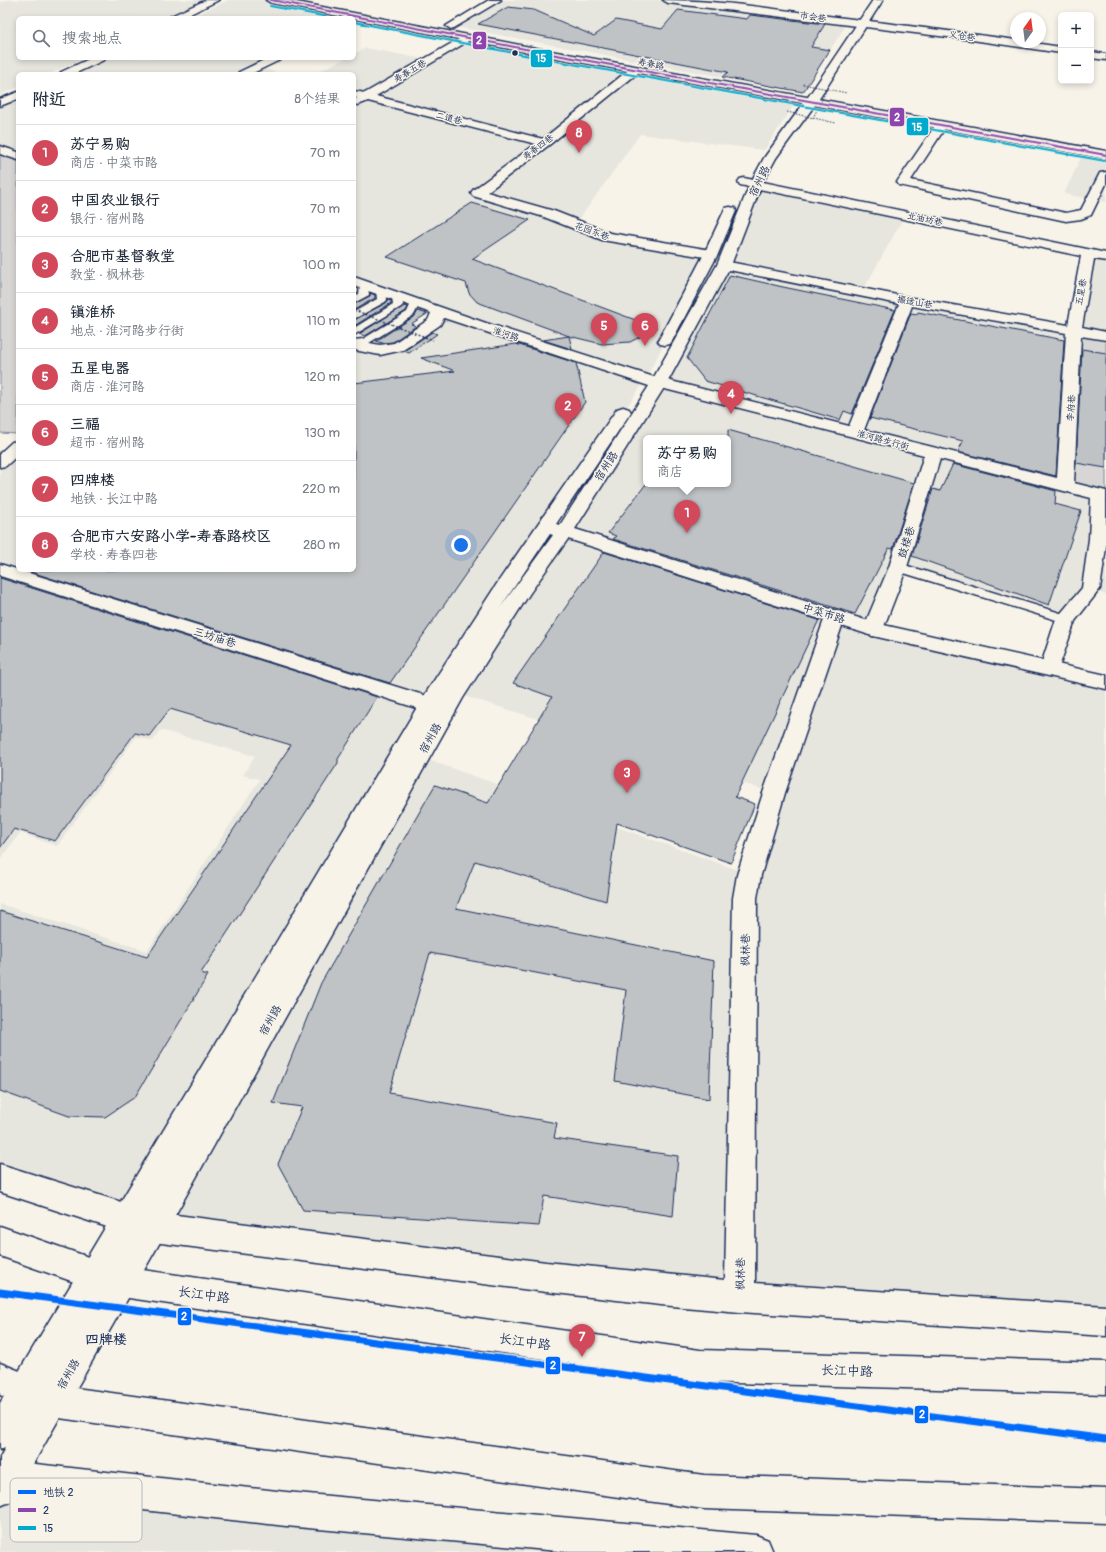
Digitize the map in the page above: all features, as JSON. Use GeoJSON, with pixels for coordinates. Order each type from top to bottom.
{"type":"FeatureCollection","features":[{"type":"Feature","properties":{"kind":"main road","name":"寿春路"},"geometry":{"type":"LineString","coordinates":[[271,0],[343,16]]}},
{"type":"Feature","properties":{"kind":"main road","name":"寿春路"},"geometry":{"type":"LineString","coordinates":[[314,0],[451,26],[807,99],[1106,156]]}},
{"type":"Feature","properties":{"kind":"main road"},"geometry":{"type":"LineString","coordinates":[[451,26],[496,0]]}},
{"type":"Feature","properties":{"kind":"main road","name":"市会巷"},"geometry":{"type":"LineString","coordinates":[[668,0],[856,23]]}},
{"type":"Feature","properties":{"kind":"main road","name":"宿州路"},"geometry":{"type":"LineString","coordinates":[[856,23],[862,0]]}},
{"type":"Feature","properties":{"kind":"main road","name":"宿州路"},"geometry":{"type":"LineString","coordinates":[[0,1434],[26,1390],[108,1278],[455,693],[523,588],[555,529],[652,381],[717,260],[750,183],[770,158],[856,23],[878,0]]}},
{"type":"Feature","properties":{"kind":"main road"},"geometry":{"type":"LineString","coordinates":[[180,16],[218,2]]}},
{"type":"Feature","properties":{"kind":"main road"},"geometry":{"type":"LineString","coordinates":[[193,16],[218,2]]}},
{"type":"Feature","properties":{"kind":"main road","name":"寿春路"},"geometry":{"type":"LineString","coordinates":[[357,19],[634,70],[1106,147]]}},
{"type":"Feature","properties":{"kind":"main road","name":"义仓巷"},"geometry":{"type":"LineString","coordinates":[[856,23],[972,37],[1058,50]]}},
{"type":"Feature","properties":{"kind":"main road","name":"寿春五巷"},"geometry":{"type":"LineString","coordinates":[[356,103],[466,38]]}},
{"type":"Feature","properties":{"kind":"main road"},"geometry":{"type":"LineString","coordinates":[[1094,55],[1106,57]]}},
{"type":"Feature","properties":{"kind":"main road"},"geometry":{"type":"LineString","coordinates":[[60,72],[81,60]]}},
{"type":"Feature","properties":{"kind":"main road"},"geometry":{"type":"LineString","coordinates":[[60,72],[94,60]]}},
{"type":"Feature","properties":{"kind":"main road"},"geometry":{"type":"LineString","coordinates":[[248,72],[272,60]]}},
{"type":"Feature","properties":{"kind":"main road"},"geometry":{"type":"LineString","coordinates":[[258,67],[270,71]]}},
{"type":"Feature","properties":{"kind":"main road","name":"寿春四巷"},"geometry":{"type":"LineString","coordinates":[[477,193],[545,142],[634,70]]}},
{"type":"Feature","properties":{"kind":"main road"},"geometry":{"type":"LineString","coordinates":[[0,94],[16,88]]}},
{"type":"Feature","properties":{"kind":"main road","name":"二道巷"},"geometry":{"type":"LineString","coordinates":[[356,94],[545,142]]}},
{"type":"Feature","properties":{"kind":"main road"},"geometry":{"type":"LineString","coordinates":[[0,103],[16,96]]}},
{"type":"Feature","properties":{"kind":"main road"},"geometry":{"type":"LineString","coordinates":[[941,125],[903,182],[1066,217],[1076,216],[1086,212],[1104,176],[1106,176]]}},
{"type":"Feature","properties":{"kind":"main road","name":"北油坊巷"},"geometry":{"type":"LineString","coordinates":[[750,183],[1106,257]]}},
{"type":"Feature","properties":{"kind":"main road","name":"花园东巷"},"geometry":{"type":"LineString","coordinates":[[477,193],[549,214],[607,238],[717,260]]}},
{"type":"Feature","properties":{"kind":"main road"},"geometry":{"type":"LineString","coordinates":[[1054,246],[1066,217]]}},
{"type":"Feature","properties":{"kind":"main road","name":"五星巷"},"geometry":{"type":"LineString","coordinates":[[1074,330],[1088,254]]}},
{"type":"Feature","properties":{"kind":"main road","name":"撮造山巷"},"geometry":{"type":"LineString","coordinates":[[717,260],[907,301],[1106,336]]}},
{"type":"Feature","properties":{"kind":"main road","name":"淮河路"},"geometry":{"type":"LineString","coordinates":[[359,283],[439,312],[652,381]]}},
{"type":"Feature","properties":{"kind":"main road"},"geometry":{"type":"LineString","coordinates":[[855,432],[907,301]]}},
{"type":"Feature","properties":{"kind":"main road"},"geometry":{"type":"LineString","coordinates":[[356,344],[380,350],[398,347],[435,322],[439,312]]}},
{"type":"Feature","properties":{"kind":"main road","name":"李府巷"},"geometry":{"type":"LineString","coordinates":[[1065,486],[1074,330]]}},
{"type":"Feature","properties":{"kind":"main road","name":"淮河路步行街"},"geometry":{"type":"LineString","coordinates":[[652,381],[1103,496]]}},
{"type":"Feature","properties":{"kind":"main road"},"geometry":{"type":"LineString","coordinates":[[0,462],[16,448]]}},
{"type":"Feature","properties":{"kind":"main road","name":"鼓楼巷"},"geometry":{"type":"LineString","coordinates":[[873,629],[898,567],[933,453]]}},
{"type":"Feature","properties":{"kind":"main road"},"geometry":{"type":"LineString","coordinates":[[1050,668],[1066,619],[1099,592],[1103,496]]}},
{"type":"Feature","properties":{"kind":"main road","name":"宿州路"},"geometry":{"type":"LineString","coordinates":[[2,1481],[26,1390],[108,1278],[429,704],[507,583],[555,529]]}},
{"type":"Feature","properties":{"kind":"main road","name":"中菜市路"},"geometry":{"type":"LineString","coordinates":[[555,529],[873,629],[1050,668],[1106,682]]}},
{"type":"Feature","properties":{"kind":"main road","name":"三坊庙巷"},"geometry":{"type":"LineString","coordinates":[[0,570],[429,704]]}},
{"type":"Feature","properties":{"kind":"main road","name":"枫林巷"},"geometry":{"type":"LineString","coordinates":[[740,1297],[746,892],[749,875],[774,793],[835,617]]}},
{"type":"Feature","properties":{"kind":"main road"},"geometry":{"type":"LineString","coordinates":[[0,1178],[140,1223],[546,1277],[740,1297],[1106,1320]]}},
{"type":"Feature","properties":{"kind":"main road","name":"长江中路"},"geometry":{"type":"LineString","coordinates":[[0,1241],[108,1278],[700,1366],[1106,1378]]}},
{"type":"Feature","properties":{"kind":"main road"},"geometry":{"type":"LineString","coordinates":[[26,1390],[704,1492],[1106,1506]]}},
{"type":"Feature","properties":{"kind":"main road"},"geometry":{"type":"LineString","coordinates":[[142,1495],[742,1551]]}},
{"type":"Feature","properties":{"kind":"lane"},"geometry":{"type":"LineString","coordinates":[[356,299],[364,294],[359,283]]}},
{"type":"Feature","properties":{"kind":"lane"},"geometry":{"type":"LineString","coordinates":[[356,315],[382,300],[381,291]]}},
{"type":"Feature","properties":{"kind":"lane"},"geometry":{"type":"LineString","coordinates":[[356,331],[398,305],[397,296]]}},
{"type":"Feature","properties":{"kind":"lane"},"geometry":{"type":"LineString","coordinates":[[356,343],[366,340],[411,313],[415,303]]}},
{"type":"Feature","properties":{"kind":"lane"},"geometry":{"type":"LineString","coordinates":[[898,567],[1066,619]]}},
{"type":"Feature","properties":{"kind":"path"},"geometry":{"type":"LineString","coordinates":[[807,99],[847,93]]}},
{"type":"Feature","properties":{"kind":"path"},"geometry":{"type":"LineString","coordinates":[[807,99],[836,123]]}},
{"type":"Feature","properties":{"kind":"path"},"geometry":{"type":"LineString","coordinates":[[356,311],[433,340]]}},
{"type":"Feature","properties":{"kind":"shaded area"},"geometry":{"type":"Polygon","coordinates":[[[8,0],[214,0],[178,16],[16,16],[16,60],[80,60],[53,72],[16,72],[16,88],[0,95],[0,3],[8,0]]]}},
{"type":"Feature","properties":{"kind":"shaded area"},"geometry":{"type":"Polygon","coordinates":[[[229,0],[271,0],[355,16],[193,16],[229,0]]]}},
{"type":"Feature","properties":{"kind":"shaded area"},"geometry":{"type":"Polygon","coordinates":[[[496,0],[668,0],[848,22],[803,92],[451,26],[496,0]]]}},
{"type":"Feature","properties":{"kind":"shaded area"},"geometry":{"type":"Polygon","coordinates":[[[466,38],[798,99],[764,150],[640,134],[575,225],[607,237],[711,254],[645,380],[546,526],[126,1219],[0,1178],[0,904],[147,951],[260,779],[243,775],[255,756],[160,730],[153,741],[136,737],[57,846],[20,833],[0,859],[0,462],[16,448],[16,572],[356,572],[356,345],[398,347],[439,312],[356,282],[356,72],[317,72],[342,60],[356,60],[356,53],[366,48],[428,60],[466,38]]]}},
{"type":"Feature","properties":{"kind":"shaded area"},"geometry":{"type":"Polygon","coordinates":[[[96,60],[272,60],[258,67],[275,72],[69,72],[96,60]]]}},
{"type":"Feature","properties":{"kind":"shaded area"},"geometry":{"type":"Polygon","coordinates":[[[16,96],[16,155],[0,150],[0,103],[16,96]]]}},
{"type":"Feature","properties":{"kind":"shaded area"},"geometry":{"type":"Polygon","coordinates":[[[0,150],[16,155],[16,434],[0,433],[0,150]]]}},
{"type":"Feature","properties":{"kind":"shaded area"},"geometry":{"type":"Polygon","coordinates":[[[1084,151],[1106,155],[1106,202],[1064,194],[1084,151]]]}},
{"type":"Feature","properties":{"kind":"shaded area"},"geometry":{"type":"Polygon","coordinates":[[[756,184],[905,215],[862,292],[1074,330],[1088,254],[1106,257],[1106,595],[1091,589],[1066,619],[898,567],[873,628],[1106,682],[1106,1321],[153,1227],[420,757],[749,874],[774,793],[455,693],[523,589],[724,265],[756,184]]]}},
{"type":"Feature","properties":{"kind":"shaded area"},"geometry":{"type":"Polygon","coordinates":[[[1074,330],[1106,336],[1106,496],[1065,486],[1074,330]]]}},
{"type":"Feature","properties":{"kind":"shaded area"},"geometry":{"type":"Polygon","coordinates":[[[0,1489],[10,1490],[10,1542],[142,1542],[142,1501],[756,1552],[0,1552],[0,1489]]]}},
{"type":"Feature","properties":{"kind":"building"},"geometry":{"type":"Polygon","coordinates":[[[508,7],[534,10],[594,36],[616,20],[662,29],[678,10],[747,19],[750,15],[825,24],[811,47],[830,50],[803,92],[722,77],[728,72],[478,24],[508,7]]]}},
{"type":"Feature","properties":{"kind":"building"},"geometry":{"type":"Polygon","coordinates":[[[472,203],[530,220],[472,259],[657,328],[630,342],[602,344],[569,336],[477,302],[469,293],[466,283],[387,257],[472,203]]]}},
{"type":"Feature","properties":{"kind":"building"},"geometry":{"type":"Polygon","coordinates":[[[730,275],[895,310],[852,414],[844,411],[840,420],[705,381],[687,358],[730,275]]]}},
{"type":"Feature","properties":{"kind":"building"},"geometry":{"type":"Polygon","coordinates":[[[370,293],[375,295],[375,298],[356,309],[356,303],[370,296],[370,293]]]}},
{"type":"Feature","properties":{"kind":"building"},"geometry":{"type":"Polygon","coordinates":[[[388,300],[391,301],[391,303],[356,325],[356,319],[386,303],[388,300]]]}},
{"type":"Feature","properties":{"kind":"building"},"geometry":{"type":"Polygon","coordinates":[[[404,306],[408,307],[406,311],[365,336],[359,334],[404,306]]]}},
{"type":"Feature","properties":{"kind":"building"},"geometry":{"type":"Polygon","coordinates":[[[418,311],[427,314],[411,324],[416,326],[393,342],[382,343],[376,341],[415,316],[418,311]]]}},
{"type":"Feature","properties":{"kind":"building"},"geometry":{"type":"Polygon","coordinates":[[[918,312],[1064,340],[1056,476],[958,452],[963,441],[870,418],[911,313],[917,314],[918,312]]]}},
{"type":"Feature","properties":{"kind":"building"},"geometry":{"type":"Polygon","coordinates":[[[432,332],[437,334],[409,353],[404,351],[432,332]]]}},
{"type":"Feature","properties":{"kind":"building"},"geometry":{"type":"Polygon","coordinates":[[[569,336],[572,349],[543,340],[569,336]]]}},
{"type":"Feature","properties":{"kind":"building"},"geometry":{"type":"Polygon","coordinates":[[[516,344],[576,363],[585,402],[390,683],[30,572],[356,572],[356,383],[455,371],[421,358],[516,344]]]}},
{"type":"Feature","properties":{"kind":"building"},"geometry":{"type":"Polygon","coordinates":[[[1082,349],[1106,353],[1106,468],[1076,463],[1082,349]]]}},
{"type":"Feature","properties":{"kind":"building"},"geometry":{"type":"Polygon","coordinates":[[[728,430],[914,483],[893,549],[889,548],[855,614],[613,539],[616,536],[608,533],[644,487],[731,487],[731,435],[728,435],[728,430]]]}},
{"type":"Feature","properties":{"kind":"building"},"geometry":{"type":"Polygon","coordinates":[[[953,464],[1056,491],[1055,504],[1081,511],[1049,605],[912,556],[933,489],[940,491],[953,464]]]}},
{"type":"Feature","properties":{"kind":"building"},"geometry":{"type":"Polygon","coordinates":[[[604,552],[819,620],[735,797],[755,804],[731,863],[617,823],[606,901],[475,861],[456,908],[714,961],[709,1099],[615,1081],[626,990],[430,953],[389,1093],[557,1123],[554,1138],[678,1156],[673,1216],[544,1196],[539,1226],[303,1210],[278,1164],[302,1107],[273,1103],[321,983],[435,785],[488,803],[552,697],[513,683],[604,552]]]}},
{"type":"Feature","properties":{"kind":"building"},"geometry":{"type":"Polygon","coordinates":[[[0,578],[377,697],[338,759],[338,763],[201,973],[208,975],[135,1097],[105,1117],[69,1116],[0,1091],[0,911],[147,957],[291,745],[170,709],[149,736],[135,733],[55,841],[14,829],[0,848],[0,578]]]}},
{"type":"Feature","properties":{"kind":"metro line","name":"2"},"geometry":{"type":"LineString","coordinates":[[0,1292],[1106,1439]]}},
{"type":"Feature","properties":{"kind":"transit line","name":"2"},"geometry":{"type":"LineString","coordinates":[[271,0],[354,16]]}},
{"type":"Feature","properties":{"kind":"transit line","name":"15"},"geometry":{"type":"LineString","coordinates":[[270,6],[322,16]]}},
{"type":"Feature","properties":{"kind":"transit line","name":"2"},"geometry":{"type":"LineString","coordinates":[[356,16],[551,54],[1106,155]]}},
{"type":"Feature","properties":{"kind":"transit line","name":"15"},"geometry":{"type":"LineString","coordinates":[[356,22],[550,60],[1105,161]]}},
{"type":"Feature","properties":{"kind":"place","name":"合肥市六安路小学-寿春路校区"},"geometry":{"type":"Point","coordinates":[579,153]}},
{"type":"Feature","properties":{"kind":"place","name":"五星电器"},"geometry":{"type":"Point","coordinates":[604,346]}},
{"type":"Feature","properties":{"kind":"place","name":"三福"},"geometry":{"type":"Point","coordinates":[645,346]}},
{"type":"Feature","properties":{"kind":"place","name":"镇淮桥"},"geometry":{"type":"Point","coordinates":[731,414]}},
{"type":"Feature","properties":{"kind":"place","name":"中国农业银行"},"geometry":{"type":"Point","coordinates":[568,426]}},
{"type":"Feature","properties":{"kind":"place","name":"苏宁易购"},"geometry":{"type":"Point","coordinates":[687,533]}},
{"type":"Feature","properties":{"kind":"place","name":"合肥市基督教堂"},"geometry":{"type":"Point","coordinates":[627,793]}},
{"type":"Feature","properties":{"kind":"place","name":"四牌楼"},"geometry":{"type":"Point","coordinates":[582,1357]}},
{"type":"Feature","properties":{"kind":"district","name":"四牌楼"},"geometry":{"type":"Point","coordinates":[106,1339]}}]}
